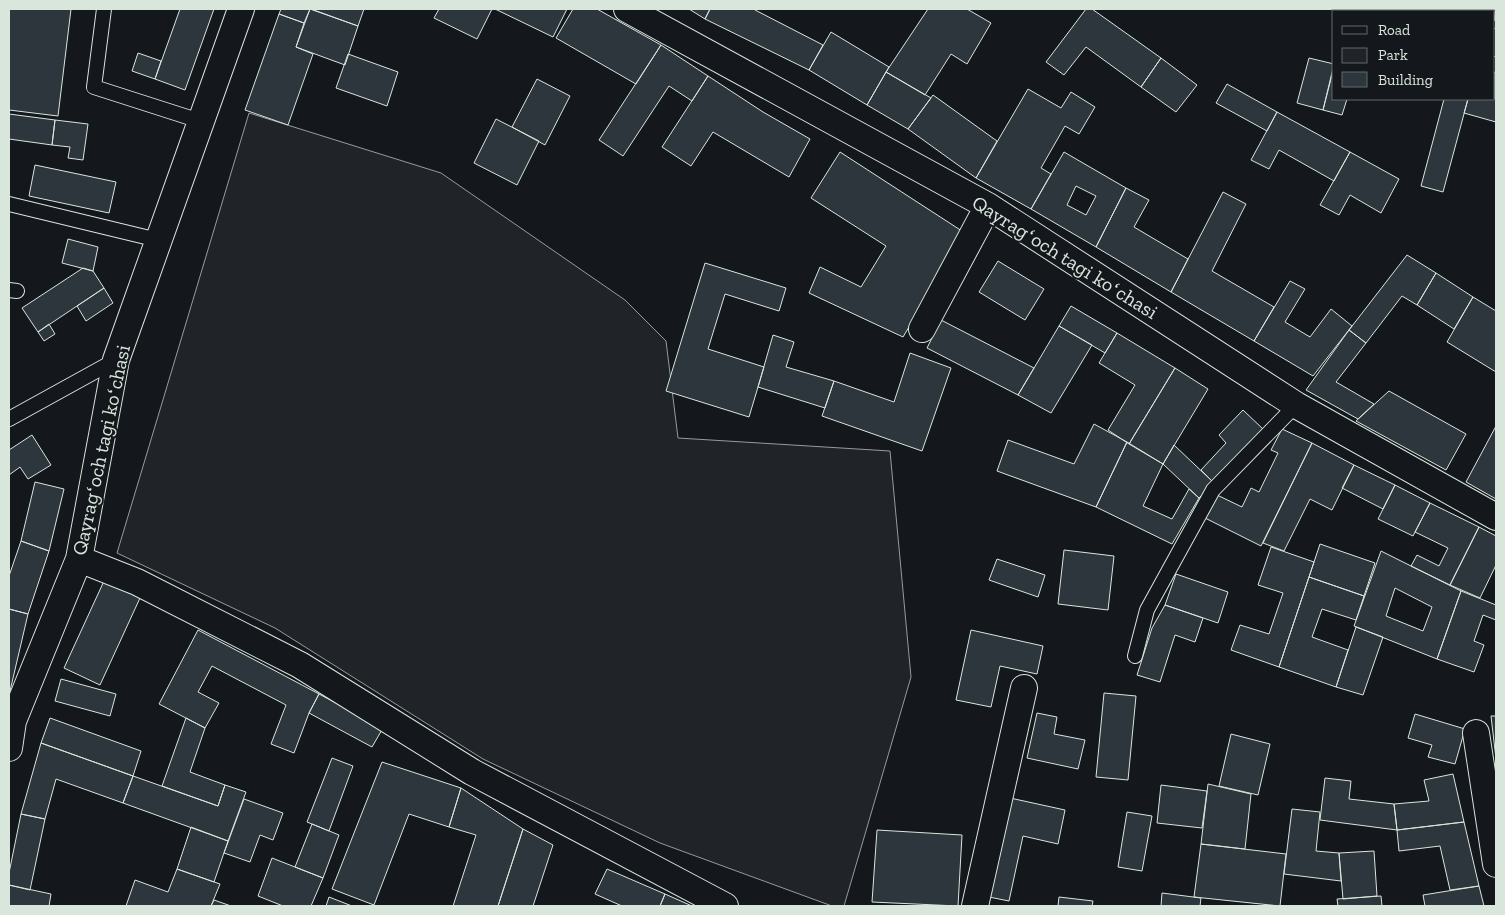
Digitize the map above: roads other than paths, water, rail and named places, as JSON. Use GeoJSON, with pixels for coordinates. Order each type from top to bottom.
{"type":"FeatureCollection","features":[{"type":"Feature","properties":{"kind":"street","name":"Qayragʻoch tagi koʻchasi"},"geometry":{"type":"LineString","coordinates":[[9,748],[13,721],[79,559],[116,360],[240,9]]}},
{"type":"Feature","properties":{"kind":"street","name":"Qayragʻoch tagi koʻchasi"},"geometry":{"type":"LineString","coordinates":[[627,9],[988,206],[1296,405],[1496,516]]}},
{"type":"Feature","properties":{"kind":"street"},"geometry":{"type":"LineString","coordinates":[[922,330],[988,206]]}},
{"type":"Feature","properties":{"kind":"street"},"geometry":{"type":"LineString","coordinates":[[79,559],[137,582],[300,665],[472,772],[725,906]]}},
{"type":"Feature","properties":{"kind":"street"},"geometry":{"type":"LineString","coordinates":[[975,906],[1024,688]]}},
{"type":"Feature","properties":{"kind":"street"},"geometry":{"type":"LineString","coordinates":[[1476,733],[1496,864]]}},
{"type":"Feature","properties":{"kind":"lane"},"geometry":{"type":"LineString","coordinates":[[104,9],[94,87],[200,121]]}},
{"type":"Feature","properties":{"kind":"lane"},"geometry":{"type":"LineString","coordinates":[[9,204],[158,240]]}},
{"type":"Feature","properties":{"kind":"lane"},"geometry":{"type":"LineString","coordinates":[[9,419],[116,360]]}},
{"type":"Feature","properties":{"kind":"lane"},"geometry":{"type":"LineString","coordinates":[[1135,656],[1147,610],[1213,490],[1296,405]]}}]}
